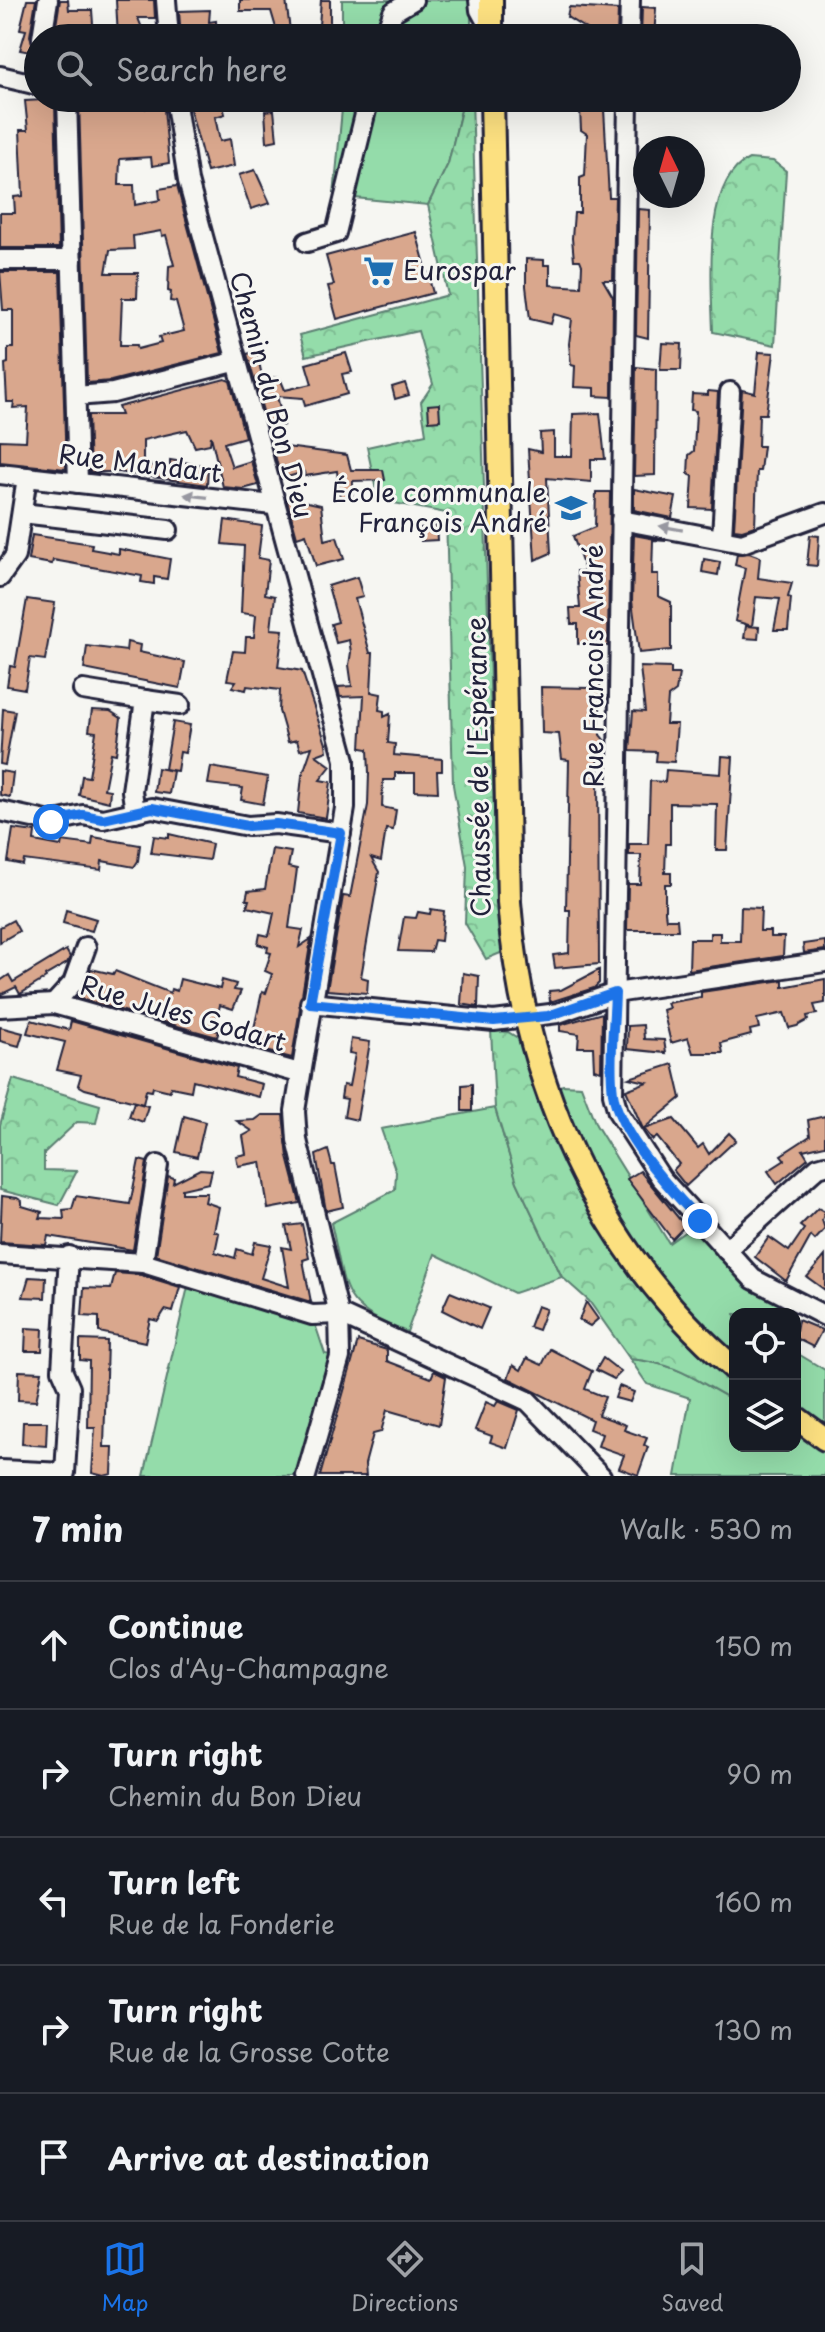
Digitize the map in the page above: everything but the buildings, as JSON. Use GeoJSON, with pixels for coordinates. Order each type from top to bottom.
{"type":"FeatureCollection","features":[{"type":"Feature","properties":{"kind":"main road"},"geometry":{"type":"LineString","coordinates":[[491,0],[491,24]]}},
{"type":"Feature","properties":{"kind":"main road","name":"Chaussée de l'Espérance"},"geometry":{"type":"LineString","coordinates":[[492,112],[509,902],[525,1017],[559,1124],[595,1201],[674,1309],[729,1363]]}},
{"type":"Feature","properties":{"kind":"main road"},"geometry":{"type":"LineString","coordinates":[[801,1421],[825,1439]]}},
{"type":"Feature","properties":{"kind":"street"},"geometry":{"type":"LineString","coordinates":[[44,24],[48,0]]}},
{"type":"Feature","properties":{"kind":"street"},"geometry":{"type":"LineString","coordinates":[[166,0],[168,24]]}},
{"type":"Feature","properties":{"kind":"street"},"geometry":{"type":"LineString","coordinates":[[389,24],[393,12],[413,0]]}},
{"type":"Feature","properties":{"kind":"street"},"geometry":{"type":"LineString","coordinates":[[479,0],[486,24]]}},
{"type":"Feature","properties":{"kind":"street"},"geometry":{"type":"LineString","coordinates":[[629,24],[630,0]]}},
{"type":"Feature","properties":{"kind":"street"},"geometry":{"type":"LineString","coordinates":[[0,76],[24,81]]}},
{"type":"Feature","properties":{"kind":"street"},"geometry":{"type":"LineString","coordinates":[[67,112],[78,483]]}},
{"type":"Feature","properties":{"kind":"street","name":"Chemin du Bon Dieu"},"geometry":{"type":"LineString","coordinates":[[177,112],[188,181],[234,362],[345,760],[347,784],[341,833],[299,1073],[297,1140],[339,1314],[340,1357],[306,1476]]}},
{"type":"Feature","properties":{"kind":"street"},"geometry":{"type":"LineString","coordinates":[[307,242],[336,233],[366,112]]}},
{"type":"Feature","properties":{"kind":"street","name":"Rue Francois André"},"geometry":{"type":"LineString","coordinates":[[628,112],[612,1074],[618,1112],[661,1178],[753,1279],[825,1316]]}},
{"type":"Feature","properties":{"kind":"street"},"geometry":{"type":"LineString","coordinates":[[0,260],[72,260]]}},
{"type":"Feature","properties":{"kind":"street"},"geometry":{"type":"LineString","coordinates":[[76,396],[113,393],[234,362]]}},
{"type":"Feature","properties":{"kind":"street"},"geometry":{"type":"LineString","coordinates":[[722,537],[730,392]]}},
{"type":"Feature","properties":{"kind":"street","name":"Rue Mandart"},"geometry":{"type":"LineString","coordinates":[[0,474],[273,505]]}},
{"type":"Feature","properties":{"kind":"street"},"geometry":{"type":"LineString","coordinates":[[0,577],[15,556],[27,477]]}},
{"type":"Feature","properties":{"kind":"street"},"geometry":{"type":"LineString","coordinates":[[22,513],[168,530]]}},
{"type":"Feature","properties":{"kind":"street"},"geometry":{"type":"LineString","coordinates":[[621,520],[742,543],[825,513]]}},
{"type":"Feature","properties":{"kind":"street"},"geometry":{"type":"LineString","coordinates":[[83,690],[180,705]]}},
{"type":"Feature","properties":{"kind":"street"},"geometry":{"type":"LineString","coordinates":[[135,812],[132,791],[145,700]]}},
{"type":"Feature","properties":{"kind":"street"},"geometry":{"type":"LineString","coordinates":[[0,811],[51,822],[83,815],[103,819],[152,808],[248,826],[276,824],[341,833]]}},
{"type":"Feature","properties":{"kind":"street"},"geometry":{"type":"LineString","coordinates":[[54,1004],[73,983],[86,947]]}},
{"type":"Feature","properties":{"kind":"street"},"geometry":{"type":"LineString","coordinates":[[310,1003],[494,1021],[558,1013],[615,993],[825,962]]}},
{"type":"Feature","properties":{"kind":"street","name":"Rue Jules Godart"},"geometry":{"type":"LineString","coordinates":[[0,1007],[54,1004],[299,1073]]}},
{"type":"Feature","properties":{"kind":"street"},"geometry":{"type":"LineString","coordinates":[[143,1263],[158,1165]]}},
{"type":"Feature","properties":{"kind":"street"},"geometry":{"type":"LineString","coordinates":[[726,1250],[818,1167],[825,1165]]}},
{"type":"Feature","properties":{"kind":"street"},"geometry":{"type":"LineString","coordinates":[[0,1254],[143,1263],[312,1315],[339,1314],[528,1401],[601,1476]]}},
{"type":"Feature","properties":{"kind":"street"},"geometry":{"type":"LineString","coordinates":[[0,1470],[66,1475],[70,1388],[62,1370],[69,1256]]}},
{"type":"Feature","properties":{"kind":"green space"},"geometry":{"type":"Polygon","coordinates":[[[342,0],[471,0],[471,24],[342,24],[342,0]]]}},
{"type":"Feature","properties":{"kind":"green space"},"geometry":{"type":"Polygon","coordinates":[[[342,112],[461,112],[448,164],[428,205],[334,196],[342,112]]]}},
{"type":"Feature","properties":{"kind":"green space"},"geometry":{"type":"Polygon","coordinates":[[[461,112],[472,112],[495,843],[503,952],[486,959],[465,923],[467,866],[453,785],[446,513],[378,500],[367,447],[426,434],[421,402],[433,384],[418,331],[306,356],[300,335],[448,295],[428,205],[448,164],[461,112]]]}},
{"type":"Feature","properties":{"kind":"green space"},"geometry":{"type":"Polygon","coordinates":[[[749,159],[773,161],[786,171],[775,345],[713,332],[711,264],[716,212],[723,189],[734,171],[749,159]]]}},
{"type":"Feature","properties":{"kind":"green space"},"geometry":{"type":"Polygon","coordinates":[[[491,1030],[508,1032],[534,1048],[595,1201],[729,1362],[729,1398],[674,1369],[630,1359],[589,1301],[562,1277],[517,1182],[495,1108],[491,1030]]]}},
{"type":"Feature","properties":{"kind":"green space"},"geometry":{"type":"Polygon","coordinates":[[[13,1079],[100,1105],[96,1123],[77,1122],[44,1153],[44,1170],[77,1171],[59,1205],[0,1190],[0,1125],[13,1079]]]}},
{"type":"Feature","properties":{"kind":"green space"},"geometry":{"type":"Polygon","coordinates":[[[563,1085],[581,1086],[596,1125],[669,1243],[700,1221],[783,1295],[778,1308],[729,1308],[729,1362],[628,1250],[547,1091],[563,1085]]]}},
{"type":"Feature","properties":{"kind":"green space"},"geometry":{"type":"Polygon","coordinates":[[[495,1108],[517,1182],[562,1277],[514,1293],[435,1254],[407,1332],[384,1323],[356,1304],[349,1293],[331,1223],[395,1190],[396,1172],[381,1129],[495,1108]]]}},
{"type":"Feature","properties":{"kind":"green space"},"geometry":{"type":"Polygon","coordinates":[[[190,1278],[312,1315],[325,1354],[340,1357],[306,1476],[144,1476],[190,1278]]]}},
{"type":"Feature","properties":{"kind":"green space"},"geometry":{"type":"Polygon","coordinates":[[[801,1356],[825,1370],[825,1476],[676,1476],[690,1398],[647,1384],[630,1359],[662,1365],[697,1379],[729,1398],[729,1452],[801,1452],[801,1356]]]}},
{"type":"Feature","properties":{"kind":"place","name":"Eurospar"},"geometry":{"type":"Point","coordinates":[379,271]}},
{"type":"Feature","properties":{"kind":"place","name":"École communale François André"},"geometry":{"type":"Point","coordinates":[571,508]}},
{"type":"Feature","properties":{"kind":"route"},"geometry":{"type":"LineString","coordinates":[[51,822],[83,815],[103,819],[152,808],[248,826],[276,824],[341,833],[310,1003],[494,1021],[548,1016],[615,993],[612,1074],[618,1112],[661,1178],[700,1221]]}}]}
